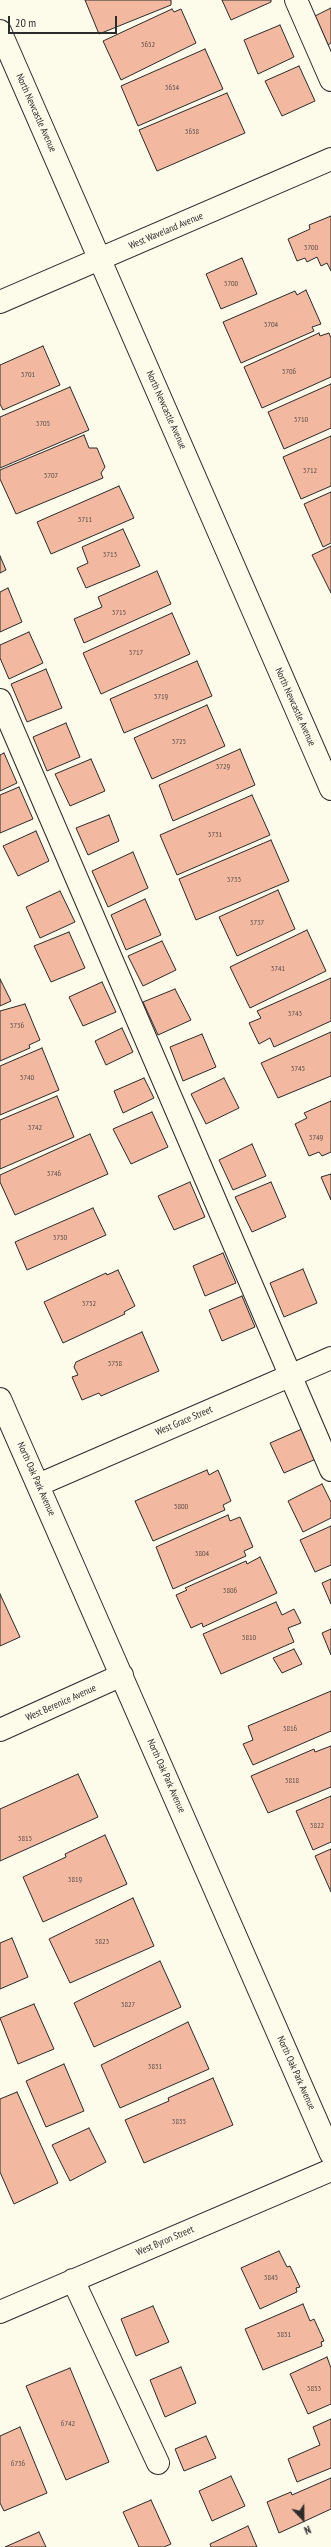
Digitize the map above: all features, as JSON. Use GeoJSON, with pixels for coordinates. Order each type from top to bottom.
{"type":"FeatureCollection","features":[{"type":"Feature","properties":{"kind":"street"},"geometry":{"type":"LineString","coordinates":[[296,0],[331,80]]}},
{"type":"Feature","properties":{"kind":"street","name":"North Newcastle Avenue"},"geometry":{"type":"LineString","coordinates":[[0,31],[331,789]]}},
{"type":"Feature","properties":{"kind":"street","name":"West Waveland Avenue"},"geometry":{"type":"LineString","coordinates":[[0,302],[331,159]]}},
{"type":"Feature","properties":{"kind":"street"},"geometry":{"type":"LineString","coordinates":[[0,700],[331,1470]]}},
{"type":"Feature","properties":{"kind":"street","name":"West Grace Street"},"geometry":{"type":"LineString","coordinates":[[38,1485],[331,1358]]}},
{"type":"Feature","properties":{"kind":"street","name":"North Oak Park Avenue"},"geometry":{"type":"LineString","coordinates":[[0,1399],[331,2154]]}},
{"type":"Feature","properties":{"kind":"street","name":"West Berenice Avenue"},"geometry":{"type":"LineString","coordinates":[[0,1730],[122,1675]]}},
{"type":"Feature","properties":{"kind":"street","name":"West Byron Street"},"geometry":{"type":"LineString","coordinates":[[0,2312],[331,2170]]}},
{"type":"Feature","properties":{"kind":"street"},"geometry":{"type":"LineString","coordinates":[[73,2280],[158,2463]]}},
{"type":"Feature","properties":{"kind":"building"},"geometry":{"type":"Polygon","coordinates":[[[85,0],[171,0],[171,5],[99,34],[85,0]]]}},
{"type":"Feature","properties":{"kind":"building"},"geometry":{"type":"Polygon","coordinates":[[[222,0],[271,0],[271,2],[231,20],[222,0]]]}},
{"type":"Feature","properties":{"kind":"building"},"geometry":{"type":"Polygon","coordinates":[[[331,8],[331,43],[328,45],[315,16],[331,8]]]}},
{"type":"Feature","properties":{"kind":"building"},"geometry":{"type":"Polygon","coordinates":[[[172,9],[174,12],[181,9],[196,43],[121,80],[103,41],[172,9]]]}},
{"type":"Feature","properties":{"kind":"building"},"geometry":{"type":"Polygon","coordinates":[[[280,25],[294,57],[258,74],[244,40],[280,25]]]}},
{"type":"Feature","properties":{"kind":"building"},"geometry":{"type":"Polygon","coordinates":[[[205,49],[223,89],[138,126],[121,86],[205,49]]]}},
{"type":"Feature","properties":{"kind":"building"},"geometry":{"type":"Polygon","coordinates":[[[299,66],[315,101],[282,116],[265,81],[299,66]]]}},
{"type":"Feature","properties":{"kind":"building"},"geometry":{"type":"Polygon","coordinates":[[[227,93],[245,133],[157,171],[139,130],[227,93]]]}},
{"type":"Feature","properties":{"kind":"building"},"geometry":{"type":"Polygon","coordinates":[[[331,216],[331,271],[327,263],[321,266],[317,257],[307,262],[305,258],[297,261],[288,239],[310,229],[309,225],[331,216]]]}},
{"type":"Feature","properties":{"kind":"building"},"geometry":{"type":"Polygon","coordinates":[[[242,258],[257,294],[221,309],[206,274],[242,258]]]}},
{"type":"Feature","properties":{"kind":"building"},"geometry":{"type":"Polygon","coordinates":[[[306,290],[321,324],[312,327],[314,331],[241,363],[223,322],[295,291],[297,295],[306,290]]]}},
{"type":"Feature","properties":{"kind":"building"},"geometry":{"type":"Polygon","coordinates":[[[319,333],[320,336],[329,333],[331,338],[331,377],[262,408],[244,367],[319,333]]]}},
{"type":"Feature","properties":{"kind":"building"},"geometry":{"type":"Polygon","coordinates":[[[43,346],[60,385],[3,410],[0,404],[0,365],[43,346]]]}},
{"type":"Feature","properties":{"kind":"building"},"geometry":{"type":"Polygon","coordinates":[[[331,384],[331,428],[284,449],[268,412],[331,384]]]}},
{"type":"Feature","properties":{"kind":"building"},"geometry":{"type":"Polygon","coordinates":[[[70,387],[89,430],[0,468],[0,417],[70,387]]]}},
{"type":"Feature","properties":{"kind":"building"},"geometry":{"type":"Polygon","coordinates":[[[84,435],[89,448],[97,448],[105,467],[101,473],[103,478],[16,514],[0,479],[0,470],[84,435]]]}},
{"type":"Feature","properties":{"kind":"building"},"geometry":{"type":"Polygon","coordinates":[[[331,436],[331,486],[301,499],[283,457],[331,436]]]}},
{"type":"Feature","properties":{"kind":"building"},"geometry":{"type":"Polygon","coordinates":[[[119,486],[134,518],[51,554],[37,522],[119,486]]]}},
{"type":"Feature","properties":{"kind":"building"},"geometry":{"type":"Polygon","coordinates":[[[331,492],[331,543],[323,547],[304,504],[331,492]]]}},
{"type":"Feature","properties":{"kind":"building"},"geometry":{"type":"Polygon","coordinates":[[[123,529],[140,566],[86,588],[77,568],[88,563],[82,547],[123,529]]]}},
{"type":"Feature","properties":{"kind":"building"},"geometry":{"type":"Polygon","coordinates":[[[331,546],[331,593],[312,555],[331,546]]]}},
{"type":"Feature","properties":{"kind":"building"},"geometry":{"type":"Polygon","coordinates":[[[0,556],[6,570],[0,573],[0,556]]]}},
{"type":"Feature","properties":{"kind":"building"},"geometry":{"type":"Polygon","coordinates":[[[157,571],[171,604],[84,643],[74,619],[102,607],[98,597],[157,571]]]}},
{"type":"Feature","properties":{"kind":"building"},"geometry":{"type":"Polygon","coordinates":[[[8,588],[22,622],[0,632],[0,592],[8,588]]]}},
{"type":"Feature","properties":{"kind":"building"},"geometry":{"type":"Polygon","coordinates":[[[172,613],[190,654],[101,694],[83,653],[172,613]]]}},
{"type":"Feature","properties":{"kind":"building"},"geometry":{"type":"Polygon","coordinates":[[[29,632],[43,663],[9,679],[0,658],[0,645],[29,632]]]}},
{"type":"Feature","properties":{"kind":"building"},"geometry":{"type":"Polygon","coordinates":[[[197,661],[212,696],[124,733],[110,699],[197,661]]]}},
{"type":"Feature","properties":{"kind":"building"},"geometry":{"type":"Polygon","coordinates":[[[46,669],[62,708],[27,722],[11,684],[46,669]]]}},
{"type":"Feature","properties":{"kind":"building"},"geometry":{"type":"Polygon","coordinates":[[[207,705],[225,746],[152,779],[134,738],[207,705]]]}},
{"type":"Feature","properties":{"kind":"building"},"geometry":{"type":"Polygon","coordinates":[[[66,723],[80,757],[47,771],[33,737],[66,723]]]}},
{"type":"Feature","properties":{"kind":"building"},"geometry":{"type":"Polygon","coordinates":[[[240,749],[255,785],[173,821],[159,785],[240,749]]]}},
{"type":"Feature","properties":{"kind":"building"},"geometry":{"type":"Polygon","coordinates":[[[4,753],[17,783],[0,791],[0,755],[4,753]]]}},
{"type":"Feature","properties":{"kind":"building"},"geometry":{"type":"Polygon","coordinates":[[[91,759],[105,791],[70,806],[55,774],[91,759]]]}},
{"type":"Feature","properties":{"kind":"building"},"geometry":{"type":"Polygon","coordinates":[[[19,787],[33,819],[0,833],[0,795],[19,787]]]}},
{"type":"Feature","properties":{"kind":"building"},"geometry":{"type":"Polygon","coordinates":[[[252,795],[270,835],[177,875],[160,835],[252,795]]]}},
{"type":"Feature","properties":{"kind":"building"},"geometry":{"type":"Polygon","coordinates":[[[109,815],[119,841],[88,855],[76,828],[109,815]]]}},
{"type":"Feature","properties":{"kind":"building"},"geometry":{"type":"Polygon","coordinates":[[[36,831],[49,861],[18,876],[3,846],[36,831]]]}},
{"type":"Feature","properties":{"kind":"building"},"geometry":{"type":"Polygon","coordinates":[[[271,840],[289,881],[196,920],[179,879],[271,840]]]}},
{"type":"Feature","properties":{"kind":"building"},"geometry":{"type":"Polygon","coordinates":[[[133,852],[148,888],[108,907],[92,871],[133,852]]]}},
{"type":"Feature","properties":{"kind":"building"},"geometry":{"type":"Polygon","coordinates":[[[278,890],[295,929],[237,956],[219,917],[278,890]]]}},
{"type":"Feature","properties":{"kind":"building"},"geometry":{"type":"Polygon","coordinates":[[[60,891],[75,922],[40,938],[26,907],[60,891]]]}},
{"type":"Feature","properties":{"kind":"building"},"geometry":{"type":"Polygon","coordinates":[[[145,899],[161,935],[126,950],[111,915],[145,899]]]}},
{"type":"Feature","properties":{"kind":"building"},"geometry":{"type":"Polygon","coordinates":[[[307,930],[326,971],[250,1008],[230,967],[307,930]]]}},
{"type":"Feature","properties":{"kind":"building"},"geometry":{"type":"Polygon","coordinates":[[[69,932],[85,968],[51,982],[34,946],[69,932]]]}},
{"type":"Feature","properties":{"kind":"building"},"geometry":{"type":"Polygon","coordinates":[[[162,941],[176,970],[143,986],[128,956],[162,941]]]}},
{"type":"Feature","properties":{"kind":"building"},"geometry":{"type":"Polygon","coordinates":[[[331,978],[331,1021],[274,1047],[270,1038],[259,1044],[249,1023],[261,1018],[257,1011],[331,978]]]}},
{"type":"Feature","properties":{"kind":"building"},"geometry":{"type":"Polygon","coordinates":[[[0,979],[11,1001],[0,1006],[0,979]]]}},
{"type":"Feature","properties":{"kind":"building"},"geometry":{"type":"Polygon","coordinates":[[[102,982],[116,1012],[83,1026],[69,997],[102,982]]]}},
{"type":"Feature","properties":{"kind":"building"},"geometry":{"type":"Polygon","coordinates":[[[175,989],[191,1020],[158,1035],[143,1002],[175,989]]]}},
{"type":"Feature","properties":{"kind":"building"},"geometry":{"type":"Polygon","coordinates":[[[25,1004],[40,1040],[29,1045],[30,1048],[0,1061],[0,1011],[25,1004]]]}},
{"type":"Feature","properties":{"kind":"building"},"geometry":{"type":"Polygon","coordinates":[[[122,1028],[133,1052],[106,1065],[95,1041],[122,1028]]]}},
{"type":"Feature","properties":{"kind":"building"},"geometry":{"type":"Polygon","coordinates":[[[331,1032],[331,1076],[278,1098],[261,1063],[331,1032]]]}},
{"type":"Feature","properties":{"kind":"building"},"geometry":{"type":"Polygon","coordinates":[[[202,1034],[216,1067],[183,1081],[170,1047],[202,1034]]]}},
{"type":"Feature","properties":{"kind":"building"},"geometry":{"type":"Polygon","coordinates":[[[42,1048],[59,1090],[0,1115],[0,1066],[42,1048]]]}},
{"type":"Feature","properties":{"kind":"building"},"geometry":{"type":"Polygon","coordinates":[[[144,1078],[154,1098],[123,1113],[114,1091],[144,1078]]]}},
{"type":"Feature","properties":{"kind":"building"},"geometry":{"type":"Polygon","coordinates":[[[224,1078],[239,1108],[206,1124],[191,1094],[224,1078]]]}},
{"type":"Feature","properties":{"kind":"building"},"geometry":{"type":"Polygon","coordinates":[[[57,1096],[74,1137],[0,1169],[0,1120],[57,1096]]]}},
{"type":"Feature","properties":{"kind":"building"},"geometry":{"type":"Polygon","coordinates":[[[331,1101],[331,1152],[322,1156],[319,1152],[309,1156],[295,1124],[307,1118],[304,1113],[331,1101]]]}},
{"type":"Feature","properties":{"kind":"building"},"geometry":{"type":"Polygon","coordinates":[[[152,1112],[168,1147],[131,1164],[113,1129],[152,1112]]]}},
{"type":"Feature","properties":{"kind":"building"},"geometry":{"type":"Polygon","coordinates":[[[90,1134],[108,1174],[15,1215],[0,1182],[0,1175],[90,1134]]]}},
{"type":"Feature","properties":{"kind":"building"},"geometry":{"type":"Polygon","coordinates":[[[252,1144],[266,1176],[233,1190],[219,1160],[252,1144]]]}},
{"type":"Feature","properties":{"kind":"building"},"geometry":{"type":"Polygon","coordinates":[[[331,1174],[331,1200],[321,1177],[331,1174]]]}},
{"type":"Feature","properties":{"kind":"building"},"geometry":{"type":"Polygon","coordinates":[[[190,1182],[205,1217],[174,1230],[158,1196],[190,1182]]]}},
{"type":"Feature","properties":{"kind":"building"},"geometry":{"type":"Polygon","coordinates":[[[271,1182],[286,1217],[252,1232],[235,1197],[271,1182]]]}},
{"type":"Feature","properties":{"kind":"building"},"geometry":{"type":"Polygon","coordinates":[[[93,1208],[106,1235],[27,1270],[15,1242],[93,1208]]]}},
{"type":"Feature","properties":{"kind":"building"},"geometry":{"type":"Polygon","coordinates":[[[223,1253],[236,1283],[205,1296],[193,1266],[223,1253]]]}},
{"type":"Feature","properties":{"kind":"building"},"geometry":{"type":"Polygon","coordinates":[[[303,1269],[317,1303],[284,1317],[270,1283],[303,1269]]]}},
{"type":"Feature","properties":{"kind":"building"},"geometry":{"type":"Polygon","coordinates":[[[118,1270],[135,1306],[124,1312],[125,1314],[63,1343],[44,1302],[106,1273],[107,1275],[118,1270]]]}},
{"type":"Feature","properties":{"kind":"building"},"geometry":{"type":"Polygon","coordinates":[[[242,1296],[255,1327],[222,1341],[209,1310],[242,1296]]]}},
{"type":"Feature","properties":{"kind":"building"},"geometry":{"type":"Polygon","coordinates":[[[142,1332],[159,1371],[101,1396],[99,1393],[82,1400],[72,1377],[78,1375],[74,1367],[76,1362],[142,1332]]]}},
{"type":"Feature","properties":{"kind":"building"},"geometry":{"type":"Polygon","coordinates":[[[302,1429],[316,1459],[284,1473],[270,1443],[302,1429]]]}},
{"type":"Feature","properties":{"kind":"building"},"geometry":{"type":"Polygon","coordinates":[[[207,1470],[209,1475],[218,1470],[231,1501],[223,1505],[225,1510],[153,1541],[135,1501],[207,1470]]]}},
{"type":"Feature","properties":{"kind":"building"},"geometry":{"type":"Polygon","coordinates":[[[322,1484],[331,1502],[331,1518],[303,1532],[288,1501],[322,1484]]]}},
{"type":"Feature","properties":{"kind":"building"},"geometry":{"type":"Polygon","coordinates":[[[228,1515],[230,1521],[240,1517],[253,1547],[244,1551],[246,1556],[173,1589],[156,1547],[228,1515]]]}},
{"type":"Feature","properties":{"kind":"building"},"geometry":{"type":"Polygon","coordinates":[[[331,1526],[331,1565],[315,1572],[300,1540],[331,1526]]]}},
{"type":"Feature","properties":{"kind":"building"},"geometry":{"type":"Polygon","coordinates":[[[260,1557],[277,1593],[203,1627],[202,1623],[191,1628],[176,1595],[187,1590],[185,1588],[246,1561],[247,1564],[260,1557]]]}},
{"type":"Feature","properties":{"kind":"building"},"geometry":{"type":"Polygon","coordinates":[[[331,1579],[331,1604],[322,1583],[331,1579]]]}},
{"type":"Feature","properties":{"kind":"building"},"geometry":{"type":"Polygon","coordinates":[[[0,1594],[20,1637],[0,1646],[0,1594]]]}},
{"type":"Feature","properties":{"kind":"building"},"geometry":{"type":"Polygon","coordinates":[[[276,1602],[282,1615],[294,1609],[301,1623],[288,1628],[294,1642],[221,1674],[203,1634],[276,1602]]]}},
{"type":"Feature","properties":{"kind":"building"},"geometry":{"type":"Polygon","coordinates":[[[331,1629],[331,1655],[322,1633],[331,1629]]]}},
{"type":"Feature","properties":{"kind":"building"},"geometry":{"type":"Polygon","coordinates":[[[294,1649],[302,1664],[282,1673],[273,1658],[294,1649]]]}},
{"type":"Feature","properties":{"kind":"building"},"geometry":{"type":"Polygon","coordinates":[[[331,1691],[331,1731],[253,1765],[243,1744],[253,1740],[248,1726],[331,1691]]]}},
{"type":"Feature","properties":{"kind":"building"},"geometry":{"type":"Polygon","coordinates":[[[331,1746],[331,1787],[268,1813],[251,1776],[314,1749],[315,1752],[331,1746]]]}},
{"type":"Feature","properties":{"kind":"building"},"geometry":{"type":"Polygon","coordinates":[[[78,1774],[98,1817],[0,1861],[0,1809],[78,1774]]]}},
{"type":"Feature","properties":{"kind":"building"},"geometry":{"type":"Polygon","coordinates":[[[331,1796],[331,1842],[313,1850],[296,1811],[331,1796]]]}},
{"type":"Feature","properties":{"kind":"building"},"geometry":{"type":"Polygon","coordinates":[[[105,1835],[127,1884],[43,1922],[23,1877],[66,1857],[65,1854],[105,1835]]]}},
{"type":"Feature","properties":{"kind":"building"},"geometry":{"type":"Polygon","coordinates":[[[331,1849],[331,1892],[315,1856],[331,1849]]]}},
{"type":"Feature","properties":{"kind":"building"},"geometry":{"type":"Polygon","coordinates":[[[133,1898],[154,1946],[70,1983],[49,1939],[133,1898]]]}},
{"type":"Feature","properties":{"kind":"building"},"geometry":{"type":"Polygon","coordinates":[[[12,1938],[28,1977],[0,1989],[0,1943],[12,1938]]]}},
{"type":"Feature","properties":{"kind":"building"},"geometry":{"type":"Polygon","coordinates":[[[160,1961],[181,2007],[94,2047],[74,2003],[160,1961]]]}},
{"type":"Feature","properties":{"kind":"building"},"geometry":{"type":"Polygon","coordinates":[[[34,2004],[54,2049],[18,2064],[0,2018],[34,2004]]]}},
{"type":"Feature","properties":{"kind":"building"},"geometry":{"type":"Polygon","coordinates":[[[188,2022],[209,2069],[120,2108],[101,2065],[188,2022]]]}},
{"type":"Feature","properties":{"kind":"building"},"geometry":{"type":"Polygon","coordinates":[[[64,2064],[84,2111],[46,2127],[26,2081],[64,2064]]]}},
{"type":"Feature","properties":{"kind":"building"},"geometry":{"type":"Polygon","coordinates":[[[213,2078],[233,2125],[144,2163],[125,2120],[169,2101],[168,2098],[213,2078]]]}},
{"type":"Feature","properties":{"kind":"building"},"geometry":{"type":"Polygon","coordinates":[[[17,2092],[58,2183],[14,2204],[0,2172],[0,2099],[17,2092]]]}},
{"type":"Feature","properties":{"kind":"building"},"geometry":{"type":"Polygon","coordinates":[[[89,2128],[106,2162],[70,2181],[52,2145],[89,2128]]]}},
{"type":"Feature","properties":{"kind":"building"},"geometry":{"type":"Polygon","coordinates":[[[279,2251],[287,2267],[290,2266],[300,2287],[296,2288],[297,2292],[260,2309],[241,2268],[279,2251]]]}},
{"type":"Feature","properties":{"kind":"building"},"geometry":{"type":"Polygon","coordinates":[[[303,2304],[310,2321],[314,2319],[324,2341],[321,2342],[322,2346],[263,2370],[245,2329],[303,2304]]]}},
{"type":"Feature","properties":{"kind":"building"},"geometry":{"type":"Polygon","coordinates":[[[153,2306],[169,2342],[136,2356],[121,2319],[153,2306]]]}},
{"type":"Feature","properties":{"kind":"building"},"geometry":{"type":"Polygon","coordinates":[[[327,2357],[331,2368],[331,2404],[308,2414],[290,2374],[327,2357]]]}},
{"type":"Feature","properties":{"kind":"building"},"geometry":{"type":"Polygon","coordinates":[[[181,2367],[196,2403],[165,2417],[150,2380],[181,2367]]]}},
{"type":"Feature","properties":{"kind":"building"},"geometry":{"type":"Polygon","coordinates":[[[70,2368],[109,2462],[66,2480],[26,2386],[70,2368]]]}},
{"type":"Feature","properties":{"kind":"building"},"geometry":{"type":"Polygon","coordinates":[[[331,2419],[331,2468],[297,2482],[288,2459],[320,2445],[313,2427],[331,2419]]]}},
{"type":"Feature","properties":{"kind":"building"},"geometry":{"type":"Polygon","coordinates":[[[20,2427],[47,2493],[4,2511],[0,2503],[0,2436],[20,2427]]]}},
{"type":"Feature","properties":{"kind":"building"},"geometry":{"type":"Polygon","coordinates":[[[206,2436],[216,2458],[184,2471],[175,2449],[206,2436]]]}},
{"type":"Feature","properties":{"kind":"building"},"geometry":{"type":"Polygon","coordinates":[[[231,2476],[245,2506],[212,2521],[199,2491],[231,2476]]]}},
{"type":"Feature","properties":{"kind":"building"},"geometry":{"type":"Polygon","coordinates":[[[331,2478],[331,2509],[279,2533],[267,2502],[291,2492],[292,2495],[331,2478]]]}},
{"type":"Feature","properties":{"kind":"building"},"geometry":{"type":"Polygon","coordinates":[[[151,2500],[171,2544],[164,2547],[139,2547],[123,2512],[151,2500]]]}},
{"type":"Feature","properties":{"kind":"building"},"geometry":{"type":"Polygon","coordinates":[[[248,2526],[257,2547],[211,2547],[210,2544],[248,2526]]]}},
{"type":"Feature","properties":{"kind":"building"},"geometry":{"type":"Polygon","coordinates":[[[39,2532],[46,2547],[5,2547],[39,2532]]]}}]}
